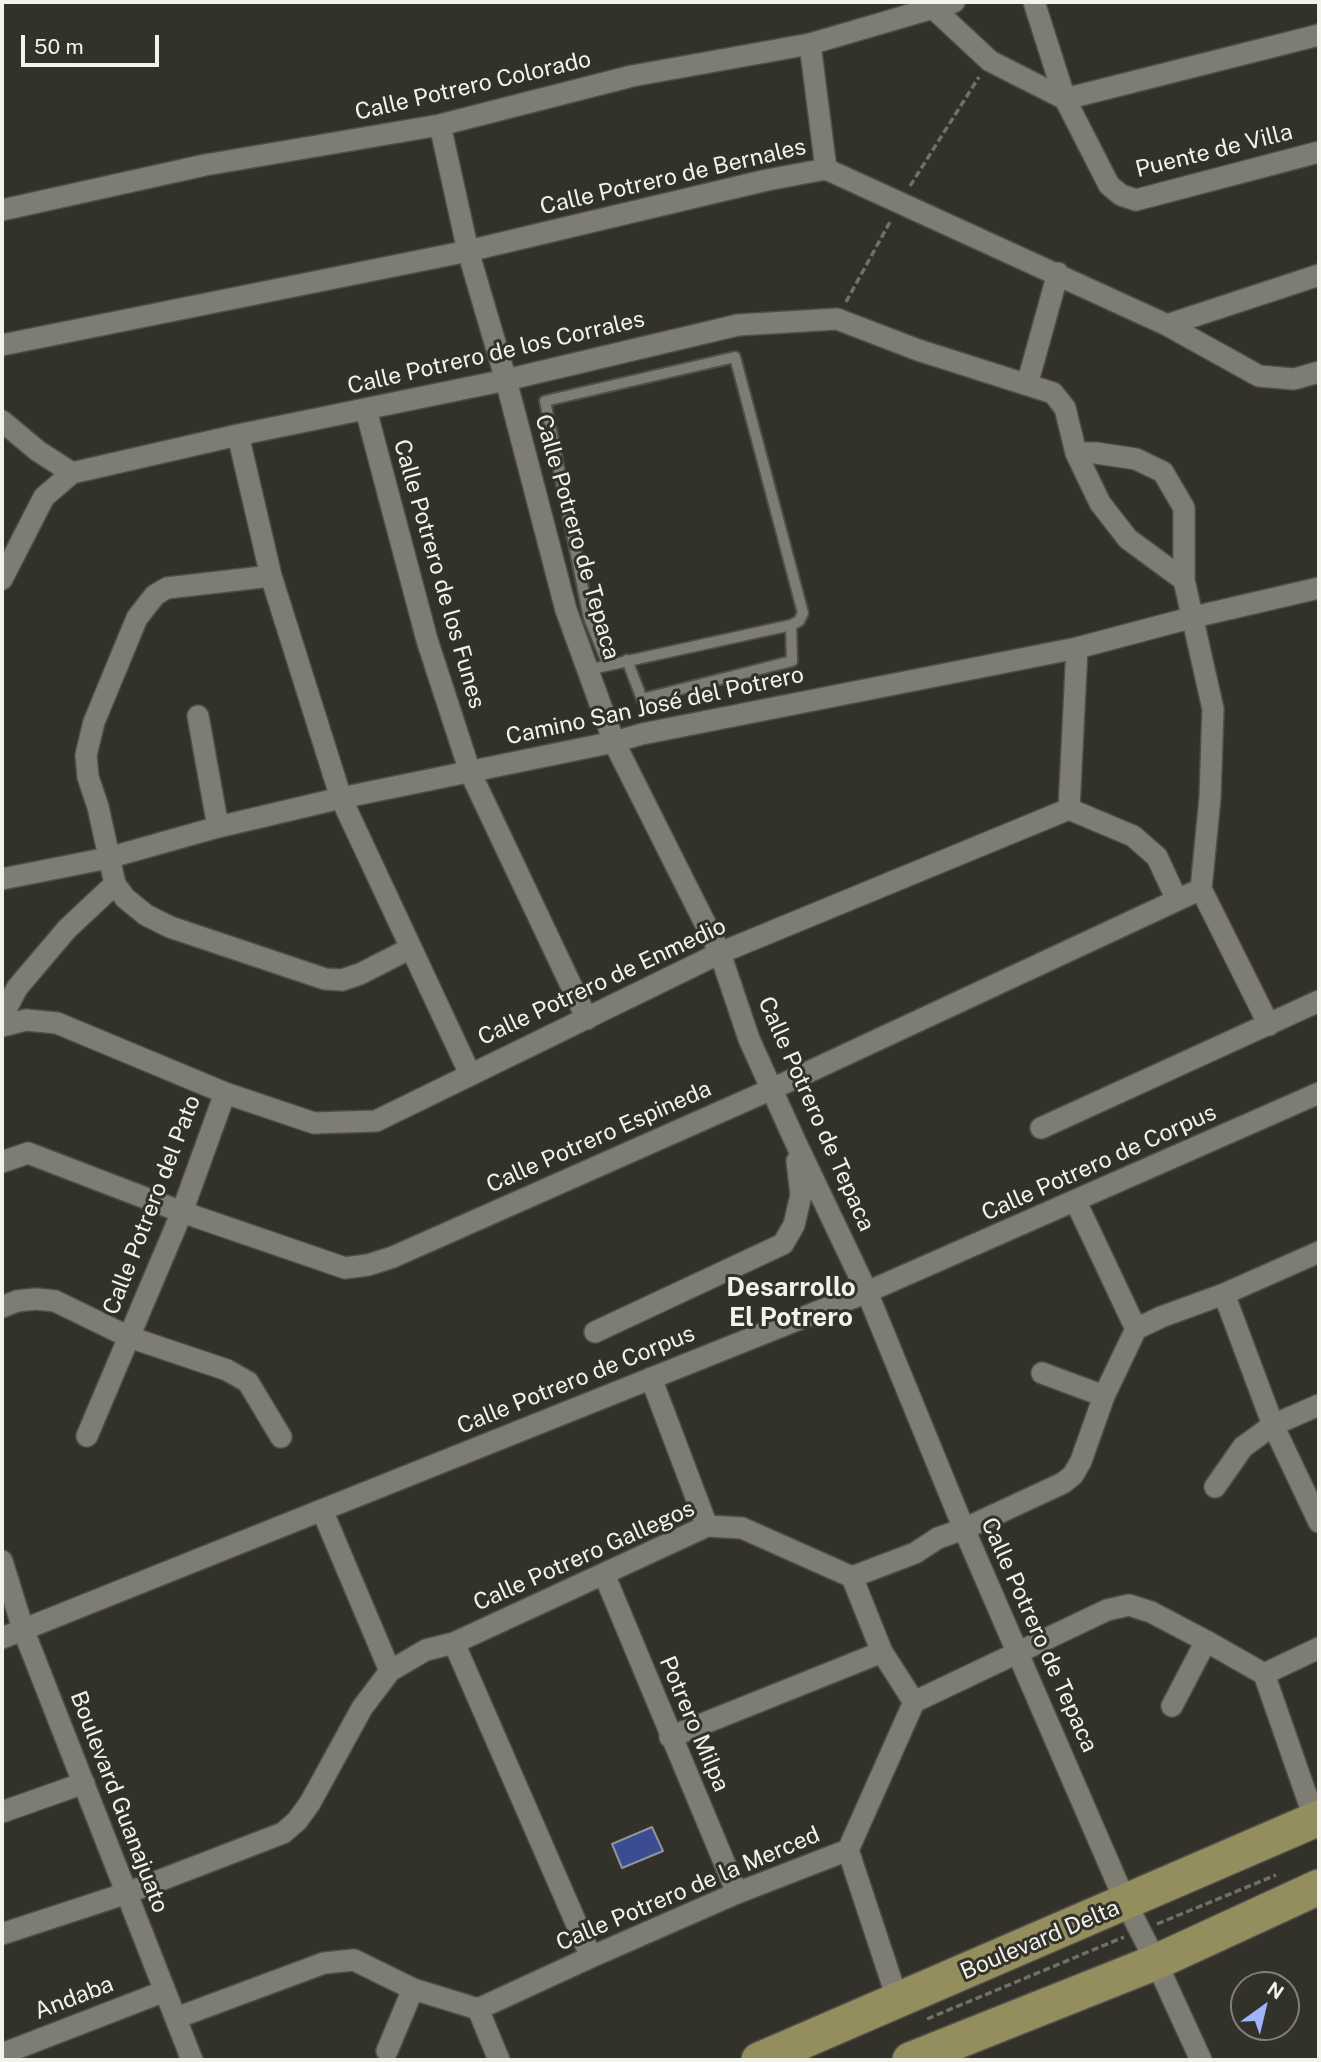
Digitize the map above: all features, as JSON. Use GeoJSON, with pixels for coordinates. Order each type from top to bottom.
{"type":"FeatureCollection","features":[{"type":"Feature","properties":{"kind":"main road","name":"Boulevard Delta"},"geometry":{"type":"LineString","coordinates":[[919,2039],[1133,1917],[1317,1819]]}},
{"type":"Feature","properties":{"kind":"main road","name":"Boulevard Delta"},"geometry":{"type":"LineString","coordinates":[[759,2060],[919,2039],[1156,1962],[1319,1887]]}},
{"type":"Feature","properties":{"kind":"street","name":"Calle Potrero Colorado"},"geometry":{"type":"LineString","coordinates":[[2,210],[205,165],[440,125],[632,76],[810,44],[954,2]]}},
{"type":"Feature","properties":{"kind":"street"},"geometry":{"type":"LineString","coordinates":[[1034,2],[1065,99]]}},
{"type":"Feature","properties":{"kind":"street"},"geometry":{"type":"LineString","coordinates":[[932,8],[990,61],[1065,99],[1319,35]]}},
{"type":"Feature","properties":{"kind":"street"},"geometry":{"type":"LineString","coordinates":[[810,44],[826,169]]}},
{"type":"Feature","properties":{"kind":"street","name":"Puente de Villa"},"geometry":{"type":"LineString","coordinates":[[1065,99],[1108,185],[1121,195],[1136,200],[1319,152]]}},
{"type":"Feature","properties":{"kind":"street","name":"Calle Potrero de Tepaca"},"geometry":{"type":"LineString","coordinates":[[440,125],[468,251],[506,380],[566,610],[598,667],[614,742],[720,953],[749,1039],[794,1142],[867,1292],[964,1529],[1133,1917],[1201,2060]]}},
{"type":"Feature","properties":{"kind":"street","name":"Calle Potrero de Bernales"},"geometry":{"type":"LineString","coordinates":[[2,345],[468,251],[767,180],[826,169],[1167,325],[1259,376],[1294,379],[1319,372]]}},
{"type":"Feature","properties":{"kind":"street"},"geometry":{"type":"LineString","coordinates":[[1027,386],[1058,273]]}},
{"type":"Feature","properties":{"kind":"street"},"geometry":{"type":"LineString","coordinates":[[1167,325],[1319,275]]}},
{"type":"Feature","properties":{"kind":"street","name":"Calle Potrero de los Corrales"},"geometry":{"type":"LineString","coordinates":[[2,579],[44,497],[72,473],[238,435],[506,380],[738,325],[837,319],[918,350],[1053,393],[1065,408],[1076,453]]}},
{"type":"Feature","properties":{"kind":"street","name":"Calle Potrero de los Funes"},"geometry":{"type":"LineString","coordinates":[[366,410],[427,640],[470,772],[587,1019]]}},
{"type":"Feature","properties":{"kind":"street"},"geometry":{"type":"LineString","coordinates":[[2,421],[38,451],[72,473]]}},
{"type":"Feature","properties":{"kind":"street"},"geometry":{"type":"LineString","coordinates":[[238,435],[271,576],[341,798],[470,1074]]}},
{"type":"Feature","properties":{"kind":"street"},"geometry":{"type":"LineString","coordinates":[[1184,580],[1128,539],[1100,503],[1076,453],[1136,459],[1163,472],[1184,508],[1184,580],[1213,709],[1210,798],[1200,889],[1269,1025]]}},
{"type":"Feature","properties":{"kind":"street"},"geometry":{"type":"LineString","coordinates":[[271,576],[167,589],[155,595],[137,618],[94,722],[86,755],[88,777],[98,807],[115,884],[125,898],[146,915],[170,927],[326,979],[342,980],[360,974],[411,948]]}},
{"type":"Feature","properties":{"kind":"street","name":"Camino San José del Potrero"},"geometry":{"type":"LineString","coordinates":[[2,879],[108,858],[218,827],[341,798],[656,731],[1077,648],[1319,588]]}},
{"type":"Feature","properties":{"kind":"street"},"geometry":{"type":"LineString","coordinates":[[1077,648],[1069,809],[1133,836],[1157,857],[1177,900]]}},
{"type":"Feature","properties":{"kind":"street"},"geometry":{"type":"LineString","coordinates":[[198,716],[218,827]]}},
{"type":"Feature","properties":{"kind":"street","name":"Calle Potrero de Enmedio"},"geometry":{"type":"LineString","coordinates":[[3,1013],[26,1020],[57,1023],[225,1093],[314,1123],[376,1121],[720,953],[1069,809]]}},
{"type":"Feature","properties":{"kind":"street"},"geometry":{"type":"LineString","coordinates":[[3,1013],[17,988],[67,929],[115,884]]}},
{"type":"Feature","properties":{"kind":"street","name":"Calle Potrero Espineda"},"geometry":{"type":"LineString","coordinates":[[2,1162],[28,1153],[182,1212],[345,1268],[368,1265],[393,1257],[772,1089],[1200,889]]}},
{"type":"Feature","properties":{"kind":"street"},"geometry":{"type":"LineString","coordinates":[[1041,1128],[1319,1002]]}},
{"type":"Feature","properties":{"kind":"street","name":"Calle Potrero del Pato"},"geometry":{"type":"LineString","coordinates":[[87,1436],[182,1212],[225,1093]]}},
{"type":"Feature","properties":{"kind":"street","name":"Calle Potrero de Corpus"},"geometry":{"type":"LineString","coordinates":[[2,1638],[21,1620],[322,1510],[867,1292],[1319,1093]]}},
{"type":"Feature","properties":{"kind":"street"},"geometry":{"type":"LineString","coordinates":[[596,1332],[783,1244],[794,1225],[801,1195],[794,1142]]}},
{"type":"Feature","properties":{"kind":"street"},"geometry":{"type":"LineString","coordinates":[[1076,1202],[1136,1329]]}},
{"type":"Feature","properties":{"kind":"street"},"geometry":{"type":"LineString","coordinates":[[1317,1819],[1264,1674],[1151,1612],[1129,1605],[1107,1610],[915,1702],[882,1652],[852,1577],[915,1553],[938,1538],[964,1529],[1063,1483],[1073,1475],[1081,1461],[1104,1396],[1136,1329],[1319,1252]]}},
{"type":"Feature","properties":{"kind":"street"},"geometry":{"type":"LineString","coordinates":[[1224,1294],[1273,1425],[1318,1516]]}},
{"type":"Feature","properties":{"kind":"street"},"geometry":{"type":"LineString","coordinates":[[2,1307],[17,1301],[55,1301],[129,1337],[227,1370],[248,1382],[281,1437]]}},
{"type":"Feature","properties":{"kind":"street"},"geometry":{"type":"LineString","coordinates":[[1042,1373],[1104,1396]]}},
{"type":"Feature","properties":{"kind":"street"},"geometry":{"type":"LineString","coordinates":[[651,1378],[707,1527]]}},
{"type":"Feature","properties":{"kind":"street"},"geometry":{"type":"LineString","coordinates":[[1215,1487],[1242,1447],[1273,1425],[1319,1405]]}},
{"type":"Feature","properties":{"kind":"street"},"geometry":{"type":"LineString","coordinates":[[322,1510],[390,1671]]}},
{"type":"Feature","properties":{"kind":"street","name":"Calle Potrero Gallegos"},"geometry":{"type":"LineString","coordinates":[[2,1934],[127,1893],[283,1833],[297,1821],[310,1803],[362,1708],[390,1671],[426,1650],[454,1643],[707,1527],[742,1528],[852,1577]]}},
{"type":"Feature","properties":{"kind":"street","name":"Boulevard Guanajuato"},"geometry":{"type":"LineString","coordinates":[[4,1569],[21,1620],[192,2060]]}},
{"type":"Feature","properties":{"kind":"street","name":"Potrero Milpa"},"geometry":{"type":"LineString","coordinates":[[604,1574],[737,1893]]}},
{"type":"Feature","properties":{"kind":"street"},"geometry":{"type":"LineString","coordinates":[[1172,1706],[1206,1641]]}},
{"type":"Feature","properties":{"kind":"street"},"geometry":{"type":"LineString","coordinates":[[454,1643],[591,1956]]}},
{"type":"Feature","properties":{"kind":"street"},"geometry":{"type":"LineString","coordinates":[[1264,1674],[1319,1648]]}},
{"type":"Feature","properties":{"kind":"street"},"geometry":{"type":"LineString","coordinates":[[670,1737],[882,1652]]}},
{"type":"Feature","properties":{"kind":"street","name":"Calle Potrero de la Merced"},"geometry":{"type":"LineString","coordinates":[[478,2009],[591,1956],[737,1893],[848,1850],[915,1702]]}},
{"type":"Feature","properties":{"kind":"street"},"geometry":{"type":"LineString","coordinates":[[2,1812],[84,1783]]}},
{"type":"Feature","properties":{"kind":"street"},"geometry":{"type":"LineString","coordinates":[[848,1850],[919,2039]]}},
{"type":"Feature","properties":{"kind":"street"},"geometry":{"type":"LineString","coordinates":[[176,2018],[324,1962],[355,1960],[413,1989],[478,2009],[499,2060]]}},
{"type":"Feature","properties":{"kind":"street"},"geometry":{"type":"LineString","coordinates":[[387,2050],[413,1989]]}},
{"type":"Feature","properties":{"kind":"street","name":"Andaba"},"geometry":{"type":"LineString","coordinates":[[2,2054],[165,1991]]}},
{"type":"Feature","properties":{"kind":"lane"},"geometry":{"type":"LineString","coordinates":[[735,357],[803,613],[799,621],[791,625],[598,667],[545,401],[735,357]]}},
{"type":"Feature","properties":{"kind":"lane"},"geometry":{"type":"LineString","coordinates":[[627,660],[642,699],[792,661],[791,625]]}},
{"type":"Feature","properties":{"kind":"path"},"geometry":{"type":"LineString","coordinates":[[919,2039],[1133,1917],[1281,1873]]}},
{"type":"Feature","properties":{"kind":"building"},"geometry":{"type":"Polygon","coordinates":[[[652,1827],[663,1851],[622,1868],[612,1844],[652,1827]]]}},
{"type":"Feature","properties":{"kind":"district","name":"Desarrollo El Potrero"},"geometry":{"type":"Point","coordinates":[791,1303]}}]}
